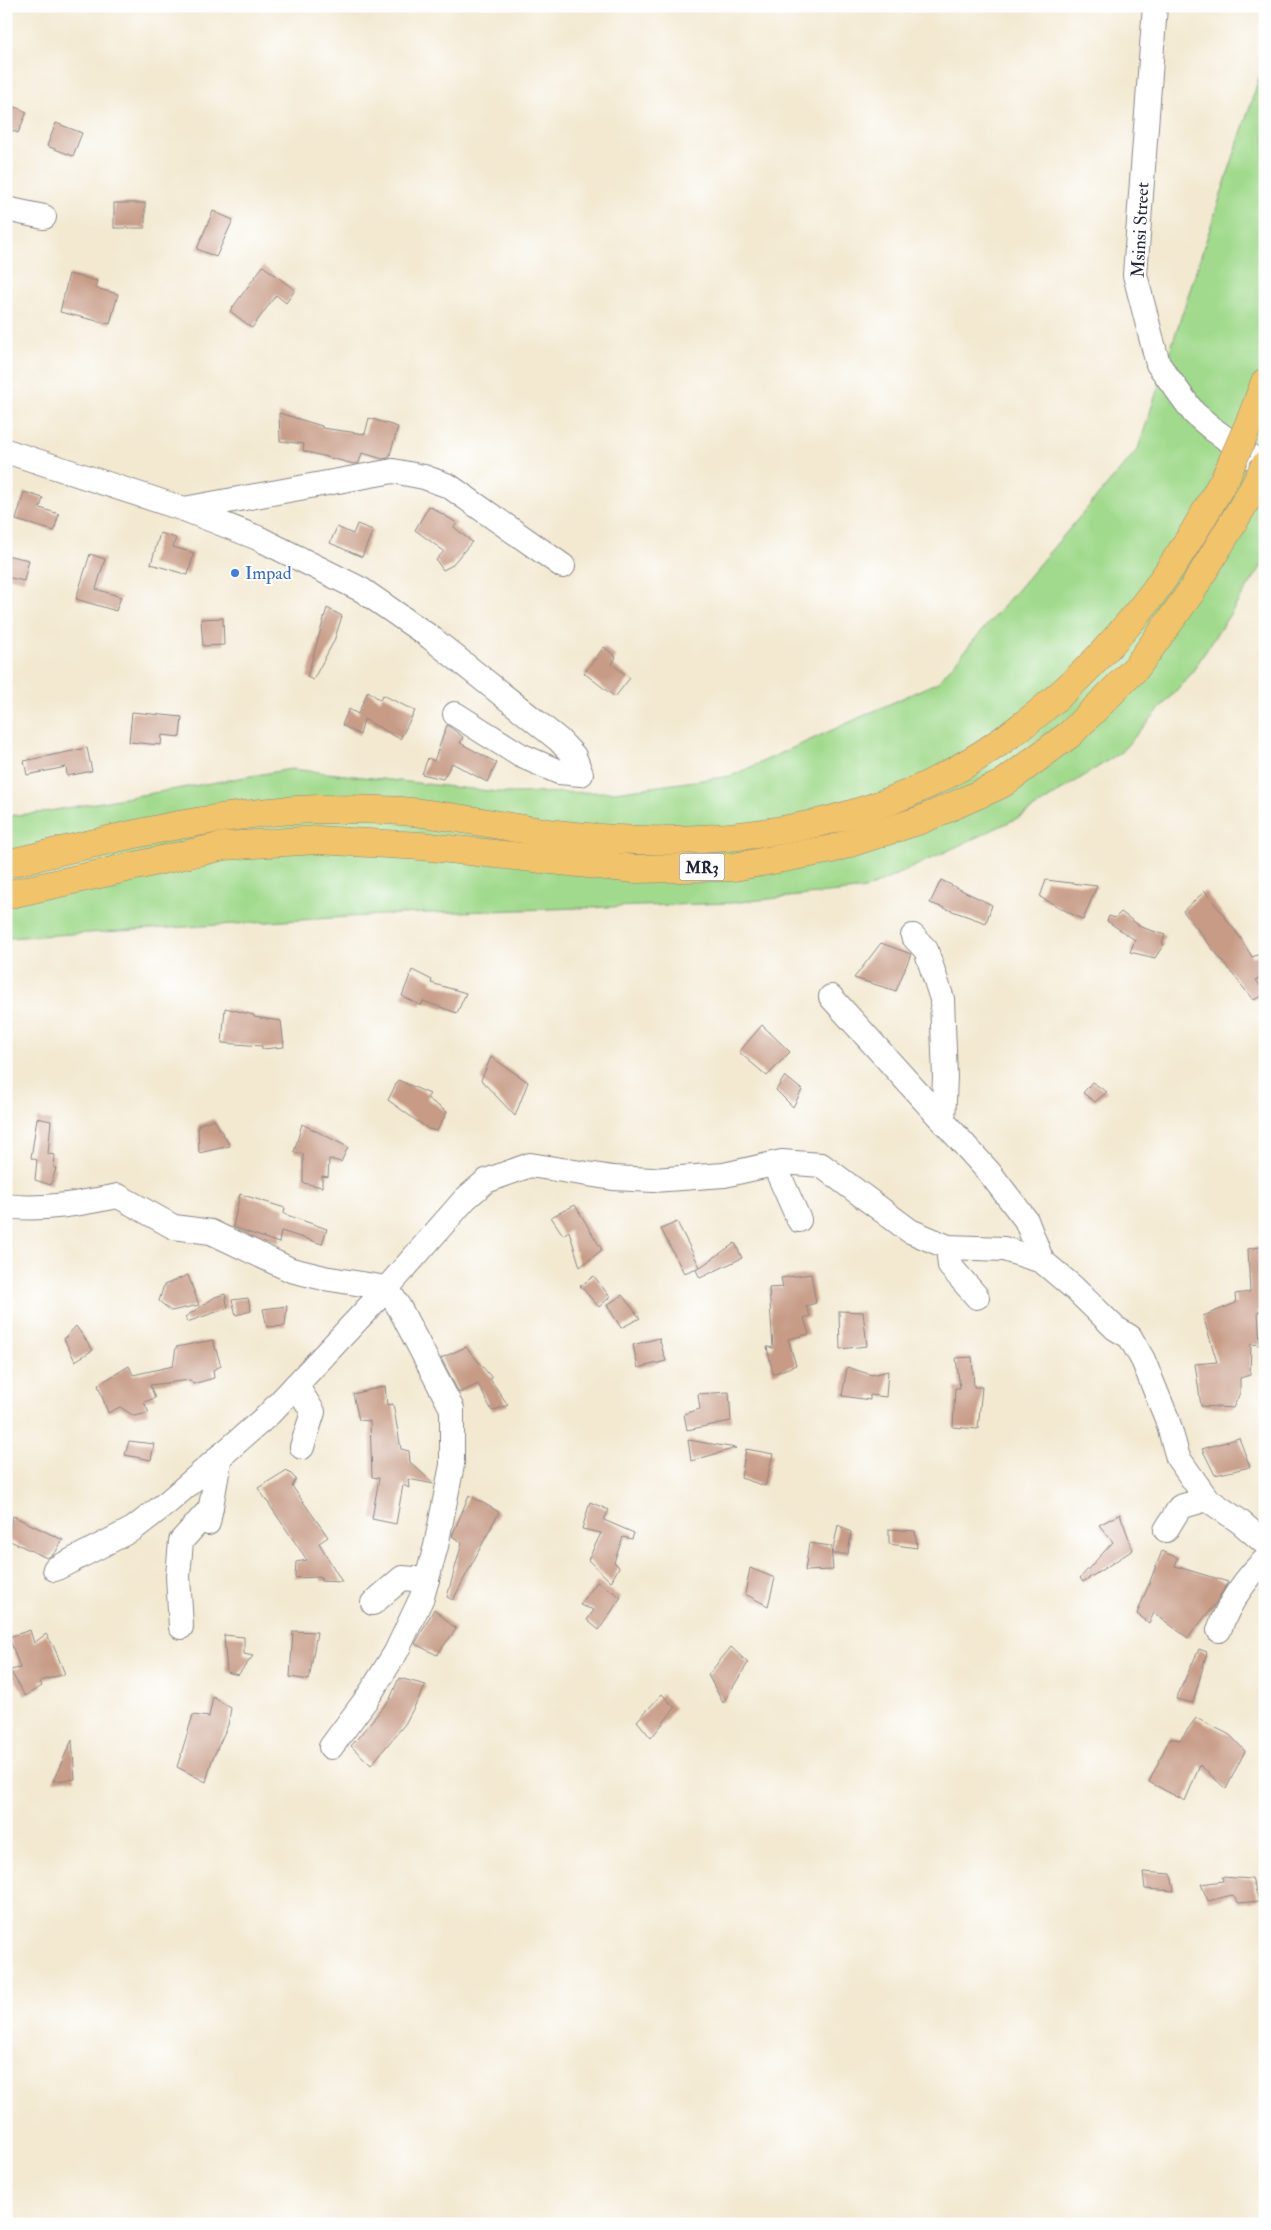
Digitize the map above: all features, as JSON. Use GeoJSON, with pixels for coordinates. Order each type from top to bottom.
{"type":"FeatureCollection","features":[{"type":"Feature","properties":{"kind":"highway","name":"MR3"},"geometry":{"type":"LineString","coordinates":[[6,864],[163,828],[246,813],[320,809],[402,811],[566,835],[662,840],[728,838],[793,828],[857,812],[929,784],[983,753],[1042,711],[1102,654],[1153,593],[1204,516],[1226,476],[1251,420],[1265,382]]}},
{"type":"Feature","properties":{"kind":"highway","name":"MR3"},"geometry":{"type":"LineString","coordinates":[[6,895],[224,846],[317,840],[412,845],[634,869],[734,866],[832,848],[921,820],[1002,784],[1070,734],[1142,660],[1191,592],[1265,466]]}},
{"type":"Feature","properties":{"kind":"street","name":"Msinsi Street"},"geometry":{"type":"LineString","coordinates":[[1155,6],[1134,275],[1158,364],[1194,413],[1214,430],[1265,466]]}},
{"type":"Feature","properties":{"kind":"street"},"geometry":{"type":"LineString","coordinates":[[6,209],[44,217]]}},
{"type":"Feature","properties":{"kind":"street"},"geometry":{"type":"LineString","coordinates":[[6,451],[184,509],[258,538],[362,590],[430,636],[559,740],[574,756],[581,774],[559,772],[520,755],[455,714]]}},
{"type":"Feature","properties":{"kind":"street"},"geometry":{"type":"LineString","coordinates":[[184,509],[393,471],[424,477],[449,486],[563,566]]}},
{"type":"Feature","properties":{"kind":"street"},"geometry":{"type":"LineString","coordinates":[[912,936],[926,950],[942,999],[945,1077],[944,1122]]}},
{"type":"Feature","properties":{"kind":"street"},"geometry":{"type":"LineString","coordinates":[[831,997],[989,1172],[1026,1220],[1042,1261]]}},
{"type":"Feature","properties":{"kind":"street"},"geometry":{"type":"LineString","coordinates":[[55,1569],[133,1529],[220,1456],[269,1414],[387,1288],[465,1199],[486,1181],[530,1165],[613,1178],[676,1180],[724,1175],[782,1162],[821,1165],[910,1231],[948,1247],[1004,1249],[1042,1261],[1074,1288],[1115,1328],[1130,1337],[1143,1360],[1167,1419],[1178,1458],[1206,1499],[1239,1521],[1265,1543]]}},
{"type":"Feature","properties":{"kind":"street"},"geometry":{"type":"LineString","coordinates":[[774,1164],[799,1220]]}},
{"type":"Feature","properties":{"kind":"street"},"geometry":{"type":"LineString","coordinates":[[6,1206],[24,1208],[87,1202],[118,1196],[174,1227],[211,1232],[291,1270],[324,1278],[387,1288]]}},
{"type":"Feature","properties":{"kind":"street"},"geometry":{"type":"LineString","coordinates":[[948,1247],[950,1266],[977,1297]]}},
{"type":"Feature","properties":{"kind":"street"},"geometry":{"type":"LineString","coordinates":[[331,1747],[368,1697],[396,1652],[422,1597],[436,1546],[452,1465],[452,1409],[387,1288]]}},
{"type":"Feature","properties":{"kind":"street"},"geometry":{"type":"LineString","coordinates":[[296,1385],[313,1412],[302,1447]]}},
{"type":"Feature","properties":{"kind":"street"},"geometry":{"type":"LineString","coordinates":[[206,1536],[220,1456]]}},
{"type":"Feature","properties":{"kind":"street"},"geometry":{"type":"LineString","coordinates":[[1166,1530],[1180,1507],[1206,1499]]}},
{"type":"Feature","properties":{"kind":"street"},"geometry":{"type":"LineString","coordinates":[[181,1627],[178,1576],[181,1541],[211,1508]]}},
{"type":"Feature","properties":{"kind":"street"},"geometry":{"type":"LineString","coordinates":[[1219,1630],[1226,1612],[1248,1577],[1265,1560]]}},
{"type":"Feature","properties":{"kind":"street"},"geometry":{"type":"LineString","coordinates":[[373,1603],[402,1578],[427,1580]]}},
{"type":"Feature","properties":{"kind":"green space"},"geometry":{"type":"Polygon","coordinates":[[[1265,60],[1265,561],[1190,675],[1121,752],[1022,816],[866,889],[730,903],[398,914],[6,938],[6,816],[38,813],[291,769],[507,793],[615,792],[731,776],[938,682],[1138,449],[1265,60]]]}},
{"type":"Feature","properties":{"kind":"building"},"geometry":{"type":"Polygon","coordinates":[[[6,103],[27,112],[18,133],[6,128],[6,103]]]}},
{"type":"Feature","properties":{"kind":"building"},"geometry":{"type":"Polygon","coordinates":[[[56,123],[82,133],[73,156],[47,146],[56,123]]]}},
{"type":"Feature","properties":{"kind":"building"},"geometry":{"type":"Polygon","coordinates":[[[114,203],[145,203],[145,228],[114,228],[114,203]]]}},
{"type":"Feature","properties":{"kind":"building"},"geometry":{"type":"Polygon","coordinates":[[[213,211],[233,220],[216,257],[197,249],[213,211]]]}},
{"type":"Feature","properties":{"kind":"building"},"geometry":{"type":"Polygon","coordinates":[[[263,266],[295,290],[286,303],[276,295],[252,328],[230,311],[263,266]]]}},
{"type":"Feature","properties":{"kind":"building"},"geometry":{"type":"Polygon","coordinates":[[[69,274],[97,281],[95,288],[118,294],[110,324],[60,312],[69,274]]]}},
{"type":"Feature","properties":{"kind":"building"},"geometry":{"type":"Polygon","coordinates":[[[279,413],[322,426],[322,428],[365,434],[369,418],[398,427],[389,458],[383,459],[362,453],[359,463],[354,464],[303,451],[304,444],[280,441],[279,413]]]}},
{"type":"Feature","properties":{"kind":"building"},"geometry":{"type":"Polygon","coordinates":[[[24,492],[43,498],[40,508],[59,514],[54,531],[16,520],[24,492]]]}},
{"type":"Feature","properties":{"kind":"building"},"geometry":{"type":"Polygon","coordinates":[[[429,506],[457,523],[454,527],[472,542],[451,566],[443,570],[436,560],[444,551],[415,530],[429,506]]]}},
{"type":"Feature","properties":{"kind":"building"},"geometry":{"type":"Polygon","coordinates":[[[357,524],[373,530],[362,557],[330,543],[337,527],[353,534],[357,524]]]}},
{"type":"Feature","properties":{"kind":"building"},"geometry":{"type":"Polygon","coordinates":[[[160,533],[176,538],[173,547],[194,553],[188,575],[151,564],[160,533]]]}},
{"type":"Feature","properties":{"kind":"building"},"geometry":{"type":"Polygon","coordinates":[[[90,554],[105,559],[96,589],[121,597],[116,611],[76,599],[90,554]]]}},
{"type":"Feature","properties":{"kind":"building"},"geometry":{"type":"Polygon","coordinates":[[[6,555],[29,560],[24,581],[6,577],[6,555]]]}},
{"type":"Feature","properties":{"kind":"building"},"geometry":{"type":"Polygon","coordinates":[[[327,608],[342,616],[334,641],[313,680],[307,677],[327,608]]]}},
{"type":"Feature","properties":{"kind":"building"},"geometry":{"type":"Polygon","coordinates":[[[223,618],[224,645],[203,646],[201,619],[223,618]]]}},
{"type":"Feature","properties":{"kind":"building"},"geometry":{"type":"Polygon","coordinates":[[[604,647],[616,657],[612,664],[630,678],[615,697],[584,673],[604,647]]]}},
{"type":"Feature","properties":{"kind":"building"},"geometry":{"type":"Polygon","coordinates":[[[368,691],[380,700],[383,695],[415,711],[400,739],[364,719],[360,735],[342,725],[349,709],[358,714],[368,691]]]}},
{"type":"Feature","properties":{"kind":"building"},"geometry":{"type":"Polygon","coordinates":[[[132,712],[182,717],[180,737],[162,735],[161,745],[129,742],[132,712]]]}},
{"type":"Feature","properties":{"kind":"building"},"geometry":{"type":"Polygon","coordinates":[[[447,725],[463,737],[460,743],[497,763],[487,782],[452,763],[443,779],[422,774],[428,758],[434,761],[447,725]]]}},
{"type":"Feature","properties":{"kind":"building"},"geometry":{"type":"Polygon","coordinates":[[[87,748],[92,771],[67,776],[66,767],[27,775],[24,761],[87,748]]]}},
{"type":"Feature","properties":{"kind":"building"},"geometry":{"type":"Polygon","coordinates":[[[941,880],[992,905],[986,923],[930,903],[941,880]]]}},
{"type":"Feature","properties":{"kind":"building"},"geometry":{"type":"Polygon","coordinates":[[[1046,880],[1097,886],[1083,920],[1040,897],[1046,880]]]}},
{"type":"Feature","properties":{"kind":"building"},"geometry":{"type":"Polygon","coordinates":[[[1205,891],[1240,937],[1252,957],[1260,954],[1265,961],[1265,976],[1256,980],[1265,992],[1265,995],[1253,1000],[1183,911],[1205,891]]]}},
{"type":"Feature","properties":{"kind":"building"},"geometry":{"type":"Polygon","coordinates":[[[1121,912],[1141,927],[1165,935],[1162,943],[1164,944],[1155,958],[1130,952],[1135,940],[1107,921],[1109,916],[1115,918],[1121,912]]]}},
{"type":"Feature","properties":{"kind":"building"},"geometry":{"type":"Polygon","coordinates":[[[881,943],[911,954],[896,991],[854,978],[881,943]]]}},
{"type":"Feature","properties":{"kind":"building"},"geometry":{"type":"Polygon","coordinates":[[[412,970],[432,980],[431,983],[466,993],[457,1013],[423,1001],[421,1006],[402,996],[412,970]]]}},
{"type":"Feature","properties":{"kind":"building"},"geometry":{"type":"Polygon","coordinates":[[[225,1008],[254,1015],[254,1017],[281,1021],[284,1047],[262,1049],[262,1046],[222,1043],[225,1008]]]}},
{"type":"Feature","properties":{"kind":"building"},"geometry":{"type":"Polygon","coordinates":[[[762,1025],[790,1052],[767,1076],[739,1052],[762,1025]]]}},
{"type":"Feature","properties":{"kind":"building"},"geometry":{"type":"Polygon","coordinates":[[[491,1057],[528,1082],[515,1116],[481,1080],[491,1057]]]}},
{"type":"Feature","properties":{"kind":"building"},"geometry":{"type":"Polygon","coordinates":[[[785,1076],[802,1090],[793,1107],[776,1090],[785,1076]]]}},
{"type":"Feature","properties":{"kind":"building"},"geometry":{"type":"Polygon","coordinates":[[[398,1080],[430,1094],[427,1098],[447,1112],[437,1131],[428,1129],[388,1100],[398,1080]]]}},
{"type":"Feature","properties":{"kind":"building"},"geometry":{"type":"Polygon","coordinates":[[[1092,1082],[1107,1092],[1095,1102],[1083,1093],[1092,1082]]]}},
{"type":"Feature","properties":{"kind":"building"},"geometry":{"type":"Polygon","coordinates":[[[37,1118],[51,1121],[48,1154],[55,1155],[54,1168],[56,1168],[51,1185],[35,1180],[37,1160],[31,1158],[37,1118]]]}},
{"type":"Feature","properties":{"kind":"building"},"geometry":{"type":"Polygon","coordinates":[[[214,1119],[230,1146],[199,1153],[198,1125],[214,1119]]]}},
{"type":"Feature","properties":{"kind":"building"},"geometry":{"type":"Polygon","coordinates":[[[302,1124],[348,1147],[341,1162],[329,1159],[328,1177],[322,1176],[322,1187],[303,1183],[303,1154],[294,1152],[302,1124]]]}},
{"type":"Feature","properties":{"kind":"building"},"geometry":{"type":"Polygon","coordinates":[[[240,1194],[285,1208],[284,1214],[327,1229],[322,1244],[281,1231],[279,1243],[233,1227],[240,1194]]]}},
{"type":"Feature","properties":{"kind":"building"},"geometry":{"type":"Polygon","coordinates":[[[575,1205],[602,1250],[580,1267],[569,1231],[563,1235],[551,1217],[575,1205]]]}},
{"type":"Feature","properties":{"kind":"building"},"geometry":{"type":"Polygon","coordinates":[[[677,1222],[700,1267],[684,1273],[661,1229],[677,1222]]]}},
{"type":"Feature","properties":{"kind":"building"},"geometry":{"type":"Polygon","coordinates":[[[735,1243],[742,1258],[700,1278],[696,1270],[735,1243]]]}},
{"type":"Feature","properties":{"kind":"building"},"geometry":{"type":"Polygon","coordinates":[[[1265,1246],[1265,1311],[1258,1311],[1260,1345],[1251,1344],[1250,1375],[1240,1378],[1240,1393],[1233,1408],[1201,1406],[1195,1364],[1217,1362],[1203,1316],[1236,1303],[1235,1294],[1250,1292],[1248,1249],[1265,1246]]]}},
{"type":"Feature","properties":{"kind":"building"},"geometry":{"type":"Polygon","coordinates":[[[811,1274],[816,1303],[806,1306],[810,1316],[804,1318],[809,1334],[788,1339],[796,1365],[773,1374],[767,1347],[773,1348],[769,1288],[783,1287],[781,1278],[811,1274]]]}},
{"type":"Feature","properties":{"kind":"building"},"geometry":{"type":"Polygon","coordinates":[[[188,1275],[199,1305],[171,1311],[159,1301],[164,1285],[188,1275]]]}},
{"type":"Feature","properties":{"kind":"building"},"geometry":{"type":"Polygon","coordinates":[[[594,1276],[610,1297],[599,1307],[580,1286],[594,1276]]]}},
{"type":"Feature","properties":{"kind":"building"},"geometry":{"type":"Polygon","coordinates":[[[225,1294],[228,1308],[187,1322],[185,1317],[215,1297],[225,1294]]]}},
{"type":"Feature","properties":{"kind":"building"},"geometry":{"type":"Polygon","coordinates":[[[622,1295],[640,1318],[621,1328],[607,1305],[622,1295]]]}},
{"type":"Feature","properties":{"kind":"building"},"geometry":{"type":"Polygon","coordinates":[[[248,1298],[251,1311],[236,1315],[232,1300],[248,1298]]]}},
{"type":"Feature","properties":{"kind":"building"},"geometry":{"type":"Polygon","coordinates":[[[287,1306],[285,1326],[267,1327],[263,1309],[287,1306]]]}},
{"type":"Feature","properties":{"kind":"building"},"geometry":{"type":"Polygon","coordinates":[[[839,1311],[863,1312],[867,1346],[840,1349],[839,1311]]]}},
{"type":"Feature","properties":{"kind":"building"},"geometry":{"type":"Polygon","coordinates":[[[76,1326],[93,1350],[75,1361],[64,1339],[76,1326]]]}},
{"type":"Feature","properties":{"kind":"building"},"geometry":{"type":"Polygon","coordinates":[[[659,1338],[666,1361],[638,1368],[633,1345],[659,1338]]]}},
{"type":"Feature","properties":{"kind":"building"},"geometry":{"type":"Polygon","coordinates":[[[213,1340],[221,1366],[213,1370],[214,1378],[193,1384],[190,1380],[150,1385],[155,1398],[144,1402],[149,1413],[134,1416],[120,1407],[108,1413],[98,1385],[129,1366],[133,1375],[173,1366],[176,1347],[213,1340]]]}},
{"type":"Feature","properties":{"kind":"building"},"geometry":{"type":"Polygon","coordinates":[[[466,1347],[492,1378],[490,1379],[508,1405],[492,1411],[478,1384],[459,1393],[441,1358],[466,1347]]]}},
{"type":"Feature","properties":{"kind":"building"},"geometry":{"type":"Polygon","coordinates":[[[972,1357],[974,1387],[982,1387],[978,1429],[953,1427],[955,1388],[960,1388],[956,1358],[972,1357]]]}},
{"type":"Feature","properties":{"kind":"building"},"geometry":{"type":"Polygon","coordinates":[[[847,1367],[872,1375],[888,1371],[886,1397],[870,1395],[870,1400],[842,1396],[847,1367]]]}},
{"type":"Feature","properties":{"kind":"building"},"geometry":{"type":"Polygon","coordinates":[[[385,1386],[387,1405],[393,1404],[401,1449],[409,1451],[410,1462],[434,1484],[408,1479],[409,1488],[403,1485],[396,1524],[372,1519],[379,1478],[372,1477],[370,1421],[359,1420],[353,1394],[385,1386]]]}},
{"type":"Feature","properties":{"kind":"building"},"geometry":{"type":"Polygon","coordinates":[[[729,1392],[731,1421],[687,1430],[684,1414],[700,1409],[698,1394],[729,1392]]]}},
{"type":"Feature","properties":{"kind":"building"},"geometry":{"type":"Polygon","coordinates":[[[1239,1438],[1250,1467],[1215,1475],[1202,1449],[1239,1438]]]}},
{"type":"Feature","properties":{"kind":"building"},"geometry":{"type":"Polygon","coordinates":[[[688,1440],[736,1448],[691,1461],[688,1440]]]}},
{"type":"Feature","properties":{"kind":"building"},"geometry":{"type":"Polygon","coordinates":[[[129,1441],[154,1444],[151,1460],[125,1455],[129,1441]]]}},
{"type":"Feature","properties":{"kind":"building"},"geometry":{"type":"Polygon","coordinates":[[[746,1449],[773,1454],[765,1486],[741,1478],[746,1449]]]}},
{"type":"Feature","properties":{"kind":"building"},"geometry":{"type":"Polygon","coordinates":[[[287,1470],[296,1479],[292,1486],[328,1537],[319,1543],[342,1582],[321,1581],[321,1577],[295,1578],[296,1562],[307,1560],[258,1488],[287,1470]]]}},
{"type":"Feature","properties":{"kind":"building"},"geometry":{"type":"Polygon","coordinates":[[[469,1495],[499,1512],[453,1600],[447,1597],[462,1543],[452,1536],[469,1495]]]}},
{"type":"Feature","properties":{"kind":"building"},"geometry":{"type":"Polygon","coordinates":[[[590,1502],[609,1510],[604,1520],[634,1533],[632,1539],[623,1537],[614,1562],[619,1567],[611,1582],[588,1560],[601,1533],[582,1529],[590,1502]]]}},
{"type":"Feature","properties":{"kind":"building"},"geometry":{"type":"Polygon","coordinates":[[[1120,1514],[1133,1550],[1083,1582],[1080,1578],[1113,1542],[1099,1525],[1120,1514]]]}},
{"type":"Feature","properties":{"kind":"building"},"geometry":{"type":"Polygon","coordinates":[[[13,1516],[63,1540],[55,1553],[47,1558],[6,1539],[13,1516]]]}},
{"type":"Feature","properties":{"kind":"building"},"geometry":{"type":"Polygon","coordinates":[[[838,1525],[851,1532],[848,1554],[832,1554],[838,1525]]]}},
{"type":"Feature","properties":{"kind":"building"},"geometry":{"type":"Polygon","coordinates":[[[889,1529],[915,1531],[917,1548],[889,1544],[889,1529]]]}},
{"type":"Feature","properties":{"kind":"building"},"geometry":{"type":"Polygon","coordinates":[[[809,1543],[831,1546],[833,1570],[805,1571],[809,1543]]]}},
{"type":"Feature","properties":{"kind":"building"},"geometry":{"type":"Polygon","coordinates":[[[1162,1551],[1178,1558],[1175,1566],[1228,1582],[1215,1604],[1188,1638],[1154,1613],[1149,1623],[1137,1614],[1162,1551]]]}},
{"type":"Feature","properties":{"kind":"building"},"geometry":{"type":"Polygon","coordinates":[[[750,1568],[775,1578],[768,1606],[745,1594],[750,1568]]]}},
{"type":"Feature","properties":{"kind":"building"},"geometry":{"type":"Polygon","coordinates":[[[597,1582],[621,1597],[599,1630],[587,1620],[594,1610],[580,1605],[597,1582]]]}},
{"type":"Feature","properties":{"kind":"building"},"geometry":{"type":"Polygon","coordinates":[[[434,1609],[456,1629],[437,1655],[415,1644],[434,1609]]]}},
{"type":"Feature","properties":{"kind":"building"},"geometry":{"type":"Polygon","coordinates":[[[30,1630],[34,1643],[46,1634],[54,1647],[65,1674],[40,1681],[42,1686],[25,1696],[10,1670],[20,1668],[9,1637],[30,1630]]]}},
{"type":"Feature","properties":{"kind":"building"},"geometry":{"type":"Polygon","coordinates":[[[293,1631],[317,1632],[309,1680],[290,1677],[293,1631]]]}},
{"type":"Feature","properties":{"kind":"building"},"geometry":{"type":"Polygon","coordinates":[[[224,1635],[244,1637],[244,1654],[253,1656],[238,1675],[227,1672],[224,1635]]]}},
{"type":"Feature","properties":{"kind":"building"},"geometry":{"type":"Polygon","coordinates":[[[731,1647],[748,1663],[723,1703],[708,1675],[731,1647]]]}},
{"type":"Feature","properties":{"kind":"building"},"geometry":{"type":"Polygon","coordinates":[[[1199,1649],[1207,1652],[1193,1703],[1176,1699],[1199,1649]]]}},
{"type":"Feature","properties":{"kind":"building"},"geometry":{"type":"Polygon","coordinates":[[[399,1678],[426,1685],[405,1724],[371,1765],[351,1746],[390,1699],[399,1678]]]}},
{"type":"Feature","properties":{"kind":"building"},"geometry":{"type":"Polygon","coordinates":[[[662,1694],[675,1708],[651,1738],[637,1721],[662,1694]]]}},
{"type":"Feature","properties":{"kind":"building"},"geometry":{"type":"Polygon","coordinates":[[[213,1697],[231,1708],[228,1725],[212,1760],[206,1782],[177,1767],[193,1715],[209,1717],[213,1697]]]}},
{"type":"Feature","properties":{"kind":"building"},"geometry":{"type":"Polygon","coordinates":[[[1196,1718],[1230,1735],[1245,1751],[1226,1789],[1200,1765],[1185,1801],[1149,1782],[1170,1738],[1180,1740],[1196,1718]]]}},
{"type":"Feature","properties":{"kind":"building"},"geometry":{"type":"Polygon","coordinates":[[[72,1740],[75,1779],[53,1781],[72,1740]]]}},
{"type":"Feature","properties":{"kind":"building"},"geometry":{"type":"Polygon","coordinates":[[[1143,1872],[1171,1874],[1174,1891],[1145,1889],[1143,1872]]]}},
{"type":"Feature","properties":{"kind":"building"},"geometry":{"type":"Polygon","coordinates":[[[1222,1877],[1252,1879],[1259,1901],[1239,1903],[1232,1895],[1208,1901],[1201,1884],[1223,1881],[1222,1877]]]}},
{"type":"Feature","properties":{"kind":"place","name":"Impad"},"geometry":{"type":"Point","coordinates":[235,573]}}]}
